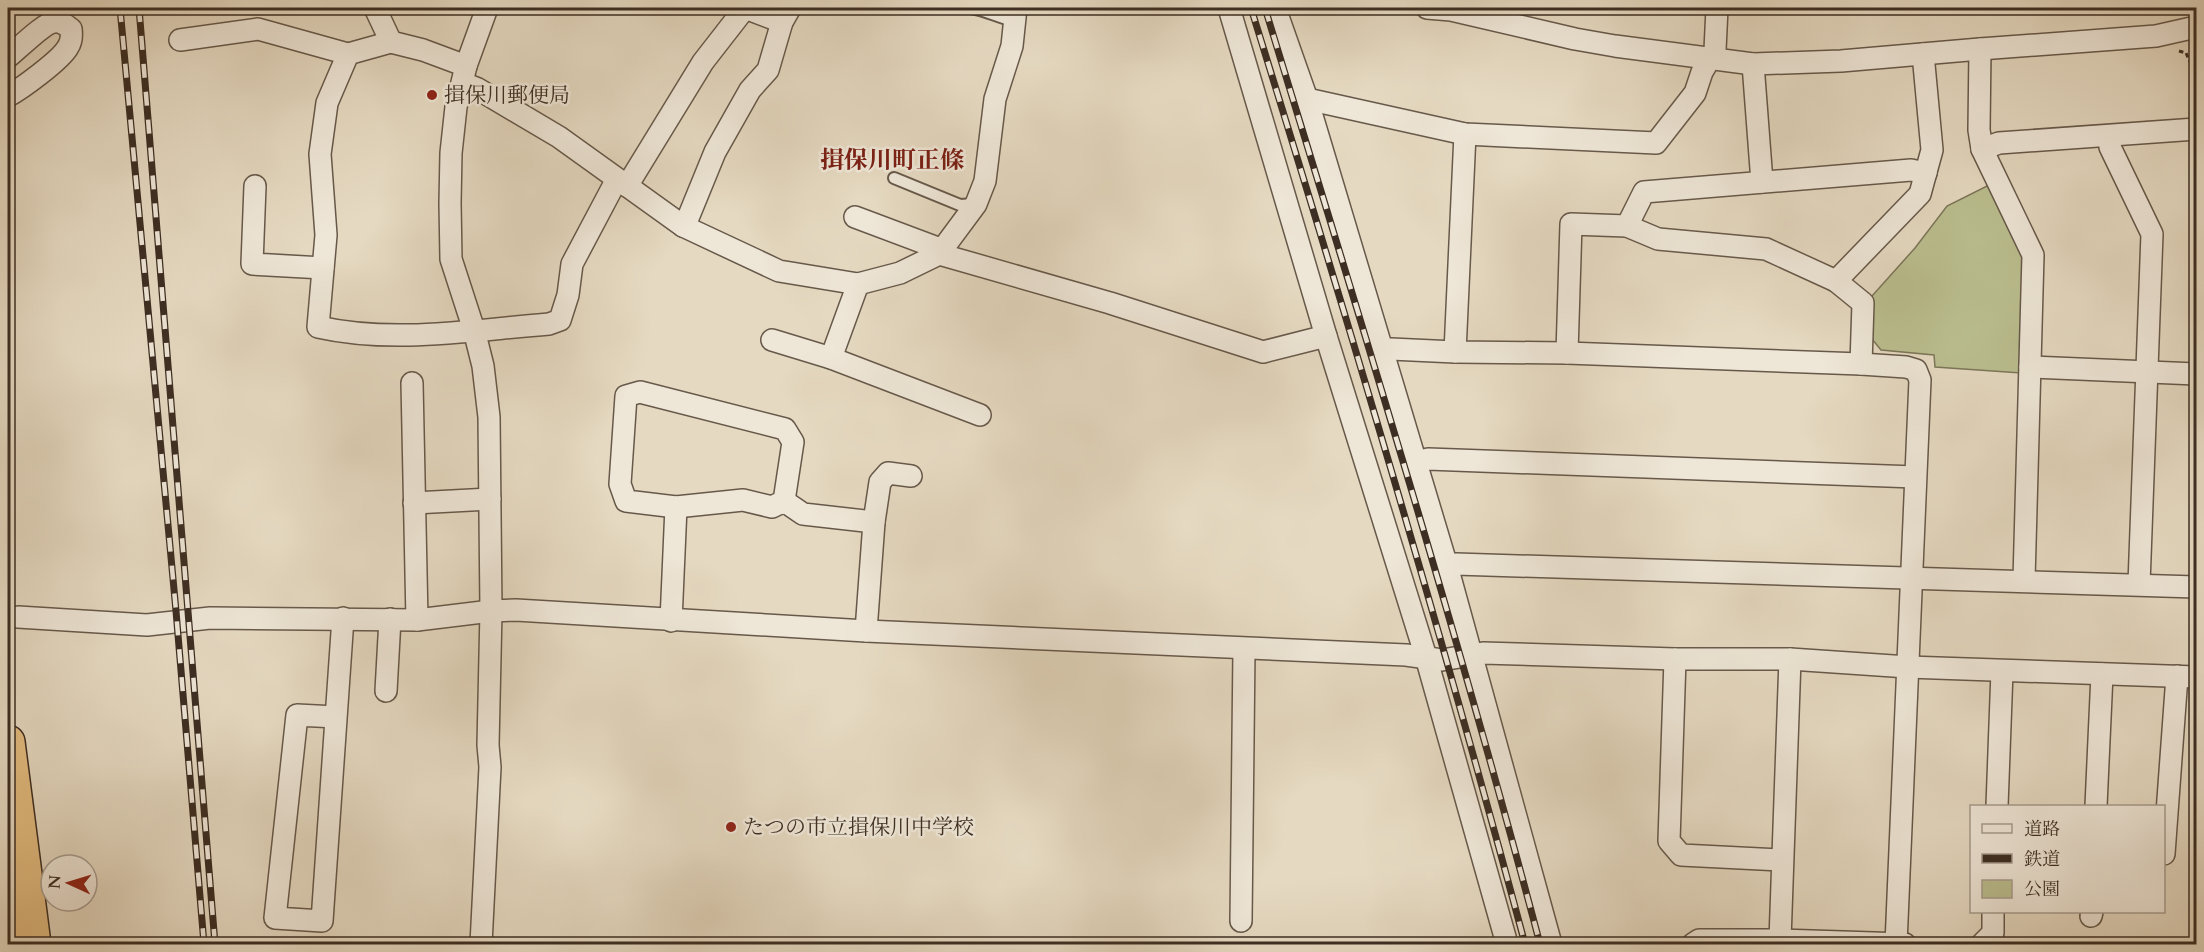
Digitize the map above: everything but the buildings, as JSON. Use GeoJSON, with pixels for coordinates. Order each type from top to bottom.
{"type":"FeatureCollection","features":[{"type":"Feature","properties":{"kind":"highway"},"geometry":{"type":"LineString","coordinates":[[8,742],[34,945]]}},
{"type":"Feature","properties":{"kind":"highway"},"geometry":{"type":"LineString","coordinates":[[8,939],[8,945]]}},
{"type":"Feature","properties":{"kind":"street"},"geometry":{"type":"LineString","coordinates":[[375,8],[391,42]]}},
{"type":"Feature","properties":{"kind":"street"},"geometry":{"type":"LineString","coordinates":[[481,945],[490,767],[488,745],[491,611],[489,417],[483,366],[451,259],[450,241],[451,153],[456,107],[464,74],[487,8]]}},
{"type":"Feature","properties":{"kind":"street"},"geometry":{"type":"LineString","coordinates":[[348,54],[327,103],[320,154],[326,235],[318,327],[345,333],[415,336],[549,324],[560,320],[568,295],[572,264],[622,183],[704,62],[746,8],[786,15],[768,70],[750,90],[715,152],[688,218],[682,226]]}},
{"type":"Feature","properties":{"kind":"street"},"geometry":{"type":"LineString","coordinates":[[1229,8],[1326,336],[1426,657],[1507,945]]}},
{"type":"Feature","properties":{"kind":"street"},"geometry":{"type":"LineString","coordinates":[[1275,8],[1307,99],[1447,566],[1551,945]]}},
{"type":"Feature","properties":{"kind":"street"},"geometry":{"type":"LineString","coordinates":[[1427,8],[1450,10],[1575,39],[1709,60],[1753,64],[1841,62],[2156,36],[2192,28]]}},
{"type":"Feature","properties":{"kind":"street"},"geometry":{"type":"LineString","coordinates":[[1307,99],[1465,134],[1656,143],[1695,93],[1702,72],[1715,50],[1716,8]]}},
{"type":"Feature","properties":{"kind":"street"},"geometry":{"type":"LineString","coordinates":[[180,39],[258,29],[348,54],[391,42],[423,50],[464,74],[478,89],[559,137],[682,226],[779,271],[858,284],[900,273],[941,252],[976,204],[985,182],[994,99],[1012,46],[1016,14]]}},
{"type":"Feature","properties":{"kind":"street"},"geometry":{"type":"LineString","coordinates":[[8,57],[40,29],[52,22],[63,23],[72,29],[72,39],[67,50],[20,90],[8,96]]}},
{"type":"Feature","properties":{"kind":"street"},"geometry":{"type":"LineString","coordinates":[[1980,49],[1979,130],[1982,149],[2033,255],[2024,580]]}},
{"type":"Feature","properties":{"kind":"street"},"geometry":{"type":"LineString","coordinates":[[1836,281],[1920,194],[1932,150],[1923,54]]}},
{"type":"Feature","properties":{"kind":"street"},"geometry":{"type":"LineString","coordinates":[[1753,64],[1762,182]]}},
{"type":"Feature","properties":{"kind":"street"},"geometry":{"type":"LineString","coordinates":[[1982,149],[1999,143],[2196,129]]}},
{"type":"Feature","properties":{"kind":"street"},"geometry":{"type":"LineString","coordinates":[[1455,352],[1465,134]]}},
{"type":"Feature","properties":{"kind":"street"},"geometry":{"type":"LineString","coordinates":[[2109,136],[2110,147],[2152,234],[2139,584]]}},
{"type":"Feature","properties":{"kind":"street"},"geometry":{"type":"LineString","coordinates":[[1627,226],[1644,192],[1911,170],[1926,173]]}},
{"type":"Feature","properties":{"kind":"street"},"geometry":{"type":"LineString","coordinates":[[255,186],[252,264],[323,268]]}},
{"type":"Feature","properties":{"kind":"street"},"geometry":{"type":"LineString","coordinates":[[855,217],[941,252],[1263,352],[1326,336]]}},
{"type":"Feature","properties":{"kind":"street"},"geometry":{"type":"LineString","coordinates":[[1567,353],[1571,224],[1627,226],[1658,239],[1766,249],[1836,281],[1863,303],[1861,364]]}},
{"type":"Feature","properties":{"kind":"street"},"geometry":{"type":"LineString","coordinates":[[831,358],[858,284]]}},
{"type":"Feature","properties":{"kind":"street"},"geometry":{"type":"LineString","coordinates":[[772,340],[831,358],[980,415]]}},
{"type":"Feature","properties":{"kind":"street"},"geometry":{"type":"LineString","coordinates":[[1382,352],[1392,349],[1567,353],[1861,364],[1906,367],[1916,370],[1920,380],[1911,578],[1900,944],[1699,940],[1693,945]]}},
{"type":"Feature","properties":{"kind":"street"},"geometry":{"type":"LineString","coordinates":[[2030,367],[2196,374]]}},
{"type":"Feature","properties":{"kind":"street"},"geometry":{"type":"LineString","coordinates":[[412,383],[417,620]]}},
{"type":"Feature","properties":{"kind":"street"},"geometry":{"type":"LineString","coordinates":[[640,392],[785,429],[793,442],[784,501],[772,507],[743,500],[676,507],[626,501],[620,484],[626,396],[640,392]]}},
{"type":"Feature","properties":{"kind":"street"},"geometry":{"type":"LineString","coordinates":[[1416,463],[1428,459],[1915,477]]}},
{"type":"Feature","properties":{"kind":"street"},"geometry":{"type":"LineString","coordinates":[[866,631],[874,522],[880,482],[888,473],[911,476]]}},
{"type":"Feature","properties":{"kind":"street"},"geometry":{"type":"LineString","coordinates":[[414,503],[490,499]]}},
{"type":"Feature","properties":{"kind":"street"},"geometry":{"type":"LineString","coordinates":[[784,501],[803,514],[874,522]]}},
{"type":"Feature","properties":{"kind":"street"},"geometry":{"type":"LineString","coordinates":[[670,621],[676,507]]}},
{"type":"Feature","properties":{"kind":"street"},"geometry":{"type":"LineString","coordinates":[[1447,566],[1456,564],[2196,587]]}},
{"type":"Feature","properties":{"kind":"street"},"geometry":{"type":"LineString","coordinates":[[18,617],[147,625],[210,618],[417,620],[516,610],[670,621],[1426,657],[1442,660],[1472,654],[1675,659],[1790,659],[1908,667],[2187,677],[2165,839]]}},
{"type":"Feature","properties":{"kind":"street"},"geometry":{"type":"LineString","coordinates":[[336,717],[297,715],[275,918],[322,921],[343,618]]}},
{"type":"Feature","properties":{"kind":"street"},"geometry":{"type":"LineString","coordinates":[[386,691],[390,620]]}},
{"type":"Feature","properties":{"kind":"street"},"geometry":{"type":"LineString","coordinates":[[1241,921],[1244,649]]}},
{"type":"Feature","properties":{"kind":"street"},"geometry":{"type":"LineString","coordinates":[[1675,659],[1669,841],[1681,855],[1782,860]]}},
{"type":"Feature","properties":{"kind":"street"},"geometry":{"type":"LineString","coordinates":[[1780,940],[1790,659]]}},
{"type":"Feature","properties":{"kind":"street"},"geometry":{"type":"LineString","coordinates":[[1997,805],[2002,671]]}},
{"type":"Feature","properties":{"kind":"street"},"geometry":{"type":"LineString","coordinates":[[2096,805],[2102,674]]}},
{"type":"Feature","properties":{"kind":"street"},"geometry":{"type":"LineString","coordinates":[[1983,945],[1993,933],[1993,913]]}},
{"type":"Feature","properties":{"kind":"lane"},"geometry":{"type":"LineString","coordinates":[[970,8],[982,10],[999,18],[1016,14]]}},
{"type":"Feature","properties":{"kind":"lane"},"geometry":{"type":"LineString","coordinates":[[894,178],[960,204],[976,204]]}},
{"type":"Feature","properties":{"kind":"green space"},"geometry":{"type":"Polygon","coordinates":[[[1989,185],[2025,261],[2021,373],[1935,367],[1934,355],[1881,350],[1872,339],[1872,296],[1915,248],[1947,206],[1989,185]]]}},
{"type":"Feature","properties":{"kind":"railway"},"geometry":{"type":"LineString","coordinates":[[120,8],[176,611],[204,944]]}},
{"type":"Feature","properties":{"kind":"railway"},"geometry":{"type":"LineString","coordinates":[[139,8],[215,944]]}},
{"type":"Feature","properties":{"kind":"railway"},"geometry":{"type":"LineString","coordinates":[[1251,8],[1392,475],[1525,944]]}},
{"type":"Feature","properties":{"kind":"railway"},"geometry":{"type":"LineString","coordinates":[[1265,8],[1442,592],[1540,944]]}},
{"type":"Feature","properties":{"kind":"place","name":"揖保川郵便局"},"geometry":{"type":"Point","coordinates":[432,95]}},
{"type":"Feature","properties":{"kind":"place","name":"たつの市立揖保川中学校"},"geometry":{"type":"Point","coordinates":[731,827]}},
{"type":"Feature","properties":{"kind":"district","name":"揖保川町正條"},"geometry":{"type":"Point","coordinates":[892,160]}}]}
